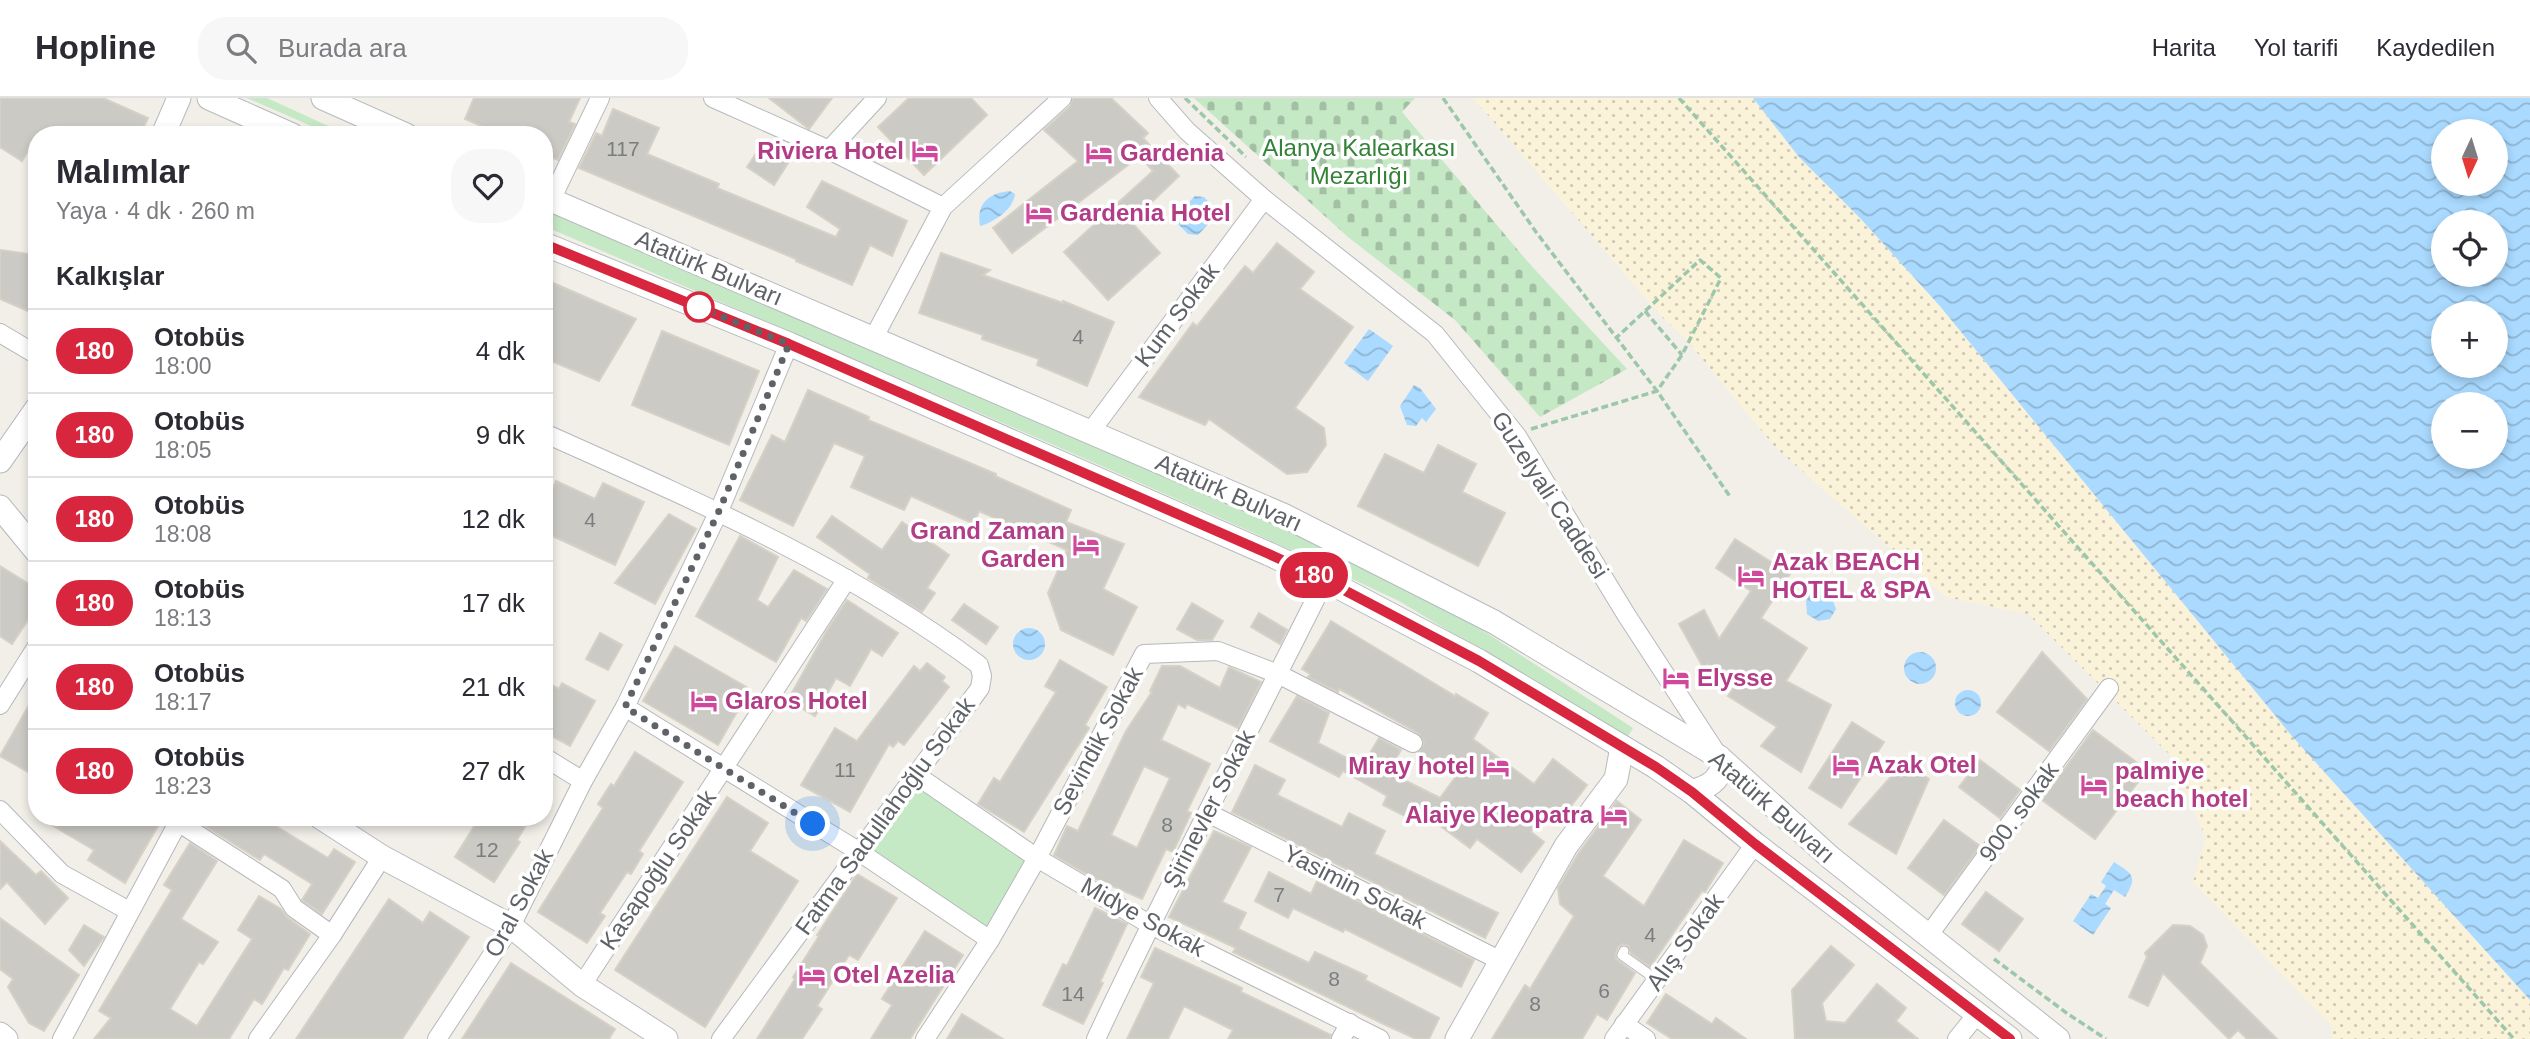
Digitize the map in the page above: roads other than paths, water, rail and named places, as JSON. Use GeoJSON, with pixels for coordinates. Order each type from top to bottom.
{"type":"FeatureCollection","features":[{"type":"Feature","properties":{"kind":"street"},"geometry":{"type":"LineString","coordinates":[[167,126],[179,98]]}},
{"type":"Feature","properties":{"kind":"street"},"geometry":{"type":"LineString","coordinates":[[209,98],[272,126]]}},
{"type":"Feature","properties":{"kind":"street"},"geometry":{"type":"LineString","coordinates":[[323,98],[385,126]]}},
{"type":"Feature","properties":{"kind":"street"},"geometry":{"type":"LineString","coordinates":[[553,188],[600,98]]}},
{"type":"Feature","properties":{"kind":"street"},"geometry":{"type":"LineString","coordinates":[[713,98],[829,150],[943,207]]}},
{"type":"Feature","properties":{"kind":"street"},"geometry":{"type":"LineString","coordinates":[[829,150],[877,98]]}},
{"type":"Feature","properties":{"kind":"street"},"geometry":{"type":"LineString","coordinates":[[873,339],[943,207],[1062,98]]}},
{"type":"Feature","properties":{"kind":"street","name":"Guzelyali Caddesi"},"geometry":{"type":"LineString","coordinates":[[1158,98],[1187,131],[1264,199],[1435,334],[1517,436],[1719,757]]}},
{"type":"Feature","properties":{"kind":"street","name":"Kum Sokak"},"geometry":{"type":"LineString","coordinates":[[1091,431],[1264,199]]}},
{"type":"Feature","properties":{"kind":"street","name":"Atatürk Bulvarı"},"geometry":{"type":"LineString","coordinates":[[553,200],[1283,515],[1494,622],[1719,757],[1831,858],[2058,1039]]}},
{"type":"Feature","properties":{"kind":"street","name":"Atatürk Bulvarı"},"geometry":{"type":"LineString","coordinates":[[553,248],[789,344],[1325,580],[1479,661],[1656,767],[1692,792],[1755,844],[2010,1039]]}},
{"type":"Feature","properties":{"kind":"street"},"geometry":{"type":"LineString","coordinates":[[0,333],[28,350]]}},
{"type":"Feature","properties":{"kind":"street","name":"Oral Sokak"},"geometry":{"type":"LineString","coordinates":[[437,1039],[511,926],[583,781],[625,707],[719,511],[789,344]]}},
{"type":"Feature","properties":{"kind":"street"},"geometry":{"type":"LineString","coordinates":[[0,461],[28,421]]}},
{"type":"Feature","properties":{"kind":"street","name":"Fatma Sadullahoğlu Sokak"},"geometry":{"type":"LineString","coordinates":[[553,437],[719,511],[847,579],[946,640],[979,665],[981,670],[980,688],[721,1039]]}},
{"type":"Feature","properties":{"kind":"street"},"geometry":{"type":"LineString","coordinates":[[0,506],[28,540]]}},
{"type":"Feature","properties":{"kind":"street","name":"Kasapoğlu Sokak"},"geometry":{"type":"LineString","coordinates":[[582,985],[847,579]]}},
{"type":"Feature","properties":{"kind":"street","name":"Şirinevler Sokak"},"geometry":{"type":"LineString","coordinates":[[1096,1039],[1149,923],[1208,813],[1325,580]]}},
{"type":"Feature","properties":{"kind":"street","name":"Sevindik Sokak"},"geometry":{"type":"LineString","coordinates":[[925,1039],[990,940],[1037,858],[1144,654],[1218,652],[1278,674],[1413,743]]}},
{"type":"Feature","properties":{"kind":"street"},"geometry":{"type":"LineString","coordinates":[[0,705],[28,660]]}},
{"type":"Feature","properties":{"kind":"street","name":"900. sokak"},"geometry":{"type":"LineString","coordinates":[[1928,936],[2109,688]]}},
{"type":"Feature","properties":{"kind":"street"},"geometry":{"type":"LineString","coordinates":[[625,707],[858,851],[990,940]]}},
{"type":"Feature","properties":{"kind":"street"},"geometry":{"type":"LineString","coordinates":[[1616,779],[1656,767],[1660,747],[1674,732]]}},
{"type":"Feature","properties":{"kind":"street"},"geometry":{"type":"LineString","coordinates":[[1457,1039],[1566,846],[1616,779],[1622,747]]}},
{"type":"Feature","properties":{"kind":"street"},"geometry":{"type":"LineString","coordinates":[[1692,792],[1710,786],[1717,780],[1723,765],[1719,757]]}},
{"type":"Feature","properties":{"kind":"street"},"geometry":{"type":"LineString","coordinates":[[553,763],[583,781]]}},
{"type":"Feature","properties":{"kind":"street","name":"Midye Sokak"},"geometry":{"type":"LineString","coordinates":[[916,775],[1037,858],[1149,923],[1345,1031],[1380,1039]]}},
{"type":"Feature","properties":{"kind":"street"},"geometry":{"type":"LineString","coordinates":[[0,810],[62,874],[129,911]]}},
{"type":"Feature","properties":{"kind":"street","name":"Yasimin Sokak"},"geometry":{"type":"LineString","coordinates":[[1208,813],[1501,961]]}},
{"type":"Feature","properties":{"kind":"street"},"geometry":{"type":"LineString","coordinates":[[62,1039],[177,826]]}},
{"type":"Feature","properties":{"kind":"street"},"geometry":{"type":"LineString","coordinates":[[189,826],[282,889],[294,908],[332,935]]}},
{"type":"Feature","properties":{"kind":"street"},"geometry":{"type":"LineString","coordinates":[[334,826],[382,857],[511,926],[582,985],[666,1039]]}},
{"type":"Feature","properties":{"kind":"street","name":"Alış Sokak"},"geometry":{"type":"LineString","coordinates":[[1619,1032],[1755,844]]}},
{"type":"Feature","properties":{"kind":"street"},"geometry":{"type":"LineString","coordinates":[[258,1039],[332,935],[382,857]]}},
{"type":"Feature","properties":{"kind":"street"},"geometry":{"type":"LineString","coordinates":[[1957,1039],[1978,1013]]}},
{"type":"Feature","properties":{"kind":"street"},"geometry":{"type":"LineString","coordinates":[[1619,1032],[1646,1039]]}},
{"type":"Feature","properties":{"kind":"street"},"geometry":{"type":"LineString","coordinates":[[0,1034],[6,1039]]}},
{"type":"Feature","properties":{"kind":"lane"},"geometry":{"type":"LineString","coordinates":[[1624,951],[1622,955],[1658,981]]}},
{"type":"Feature","properties":{"kind":"water"},"geometry":{"type":"Polygon","coordinates":[[[1753,98],[2530,98],[2530,1000],[2291,735],[1939,305],[1860,218],[1799,157],[1753,98]]]}},
{"type":"Feature","properties":{"kind":"water"},"geometry":{"type":"Polygon","coordinates":[[[1010,191],[1015,194],[1007,210],[991,222],[980,226],[980,212],[985,201],[995,194],[1010,191]]]}},
{"type":"Feature","properties":{"kind":"water"},"geometry":{"type":"Polygon","coordinates":[[[1195,196],[1204,197],[1215,209],[1213,219],[1198,235],[1188,234],[1177,223],[1177,214],[1195,196]]]}},
{"type":"Feature","properties":{"kind":"water"},"geometry":{"type":"Polygon","coordinates":[[[1369,329],[1393,346],[1368,381],[1344,363],[1369,329]]]}},
{"type":"Feature","properties":{"kind":"water"},"geometry":{"type":"Polygon","coordinates":[[[1414,385],[1420,388],[1436,409],[1426,422],[1422,418],[1416,426],[1407,425],[1400,406],[1414,385]]]}},
{"type":"Feature","properties":{"kind":"water"},"geometry":{"type":"Polygon","coordinates":[[[1819,588],[1831,596],[1836,609],[1830,619],[1818,621],[1807,614],[1806,601],[1811,592],[1816,593],[1819,588]]]}},
{"type":"Feature","properties":{"kind":"water"},"geometry":{"type":"Polygon","coordinates":[[[1029,628],[1041,632],[1045,644],[1041,656],[1029,660],[1017,656],[1013,644],[1017,632],[1029,628]]]}},
{"type":"Feature","properties":{"kind":"water"},"geometry":{"type":"Polygon","coordinates":[[[1920,652],[1931,657],[1936,668],[1931,679],[1920,684],[1909,679],[1904,668],[1909,657],[1920,652]]]}},
{"type":"Feature","properties":{"kind":"water"},"geometry":{"type":"Polygon","coordinates":[[[1968,690],[1978,693],[1981,703],[1978,713],[1968,716],[1958,713],[1955,703],[1958,693],[1968,690]]]}},
{"type":"Feature","properties":{"kind":"water"},"geometry":{"type":"Polygon","coordinates":[[[2114,862],[2132,876],[2131,885],[2125,897],[2114,890],[2105,904],[2111,908],[2093,935],[2073,921],[2091,894],[2098,898],[2106,886],[2101,882],[2114,862]]]}},
{"type":"Feature","properties":{"kind":"place","name":"Riviera Hotel"},"geometry":{"type":"Point","coordinates":[925,151]}},
{"type":"Feature","properties":{"kind":"place","name":"Gardenia"},"geometry":{"type":"Point","coordinates":[1099,153]}},
{"type":"Feature","properties":{"kind":"place","name":"Gardenia Hotel"},"geometry":{"type":"Point","coordinates":[1039,213]}},
{"type":"Feature","properties":{"kind":"place","name":"Grand Zaman Garden"},"geometry":{"type":"Point","coordinates":[1086,545]}},
{"type":"Feature","properties":{"kind":"place","name":"Azak BEACH HOTEL & SPA"},"geometry":{"type":"Point","coordinates":[1751,576]}},
{"type":"Feature","properties":{"kind":"place","name":"Elysse"},"geometry":{"type":"Point","coordinates":[1676,678]}},
{"type":"Feature","properties":{"kind":"place","name":"Glaros Hotel"},"geometry":{"type":"Point","coordinates":[704,701]}},
{"type":"Feature","properties":{"kind":"place","name":"Azak Otel"},"geometry":{"type":"Point","coordinates":[1846,765]}},
{"type":"Feature","properties":{"kind":"place","name":"Miray hotel"},"geometry":{"type":"Point","coordinates":[1496,766]}},
{"type":"Feature","properties":{"kind":"place","name":"palmiye beach hotel"},"geometry":{"type":"Point","coordinates":[2094,785]}},
{"type":"Feature","properties":{"kind":"place","name":"Alaiye Kleopatra"},"geometry":{"type":"Point","coordinates":[1614,815]}},
{"type":"Feature","properties":{"kind":"place","name":"Otel Azelia"},"geometry":{"type":"Point","coordinates":[812,975]}},
{"type":"Feature","properties":{"kind":"park label","name":"Alanya Kalearkası Mezarlığı"},"geometry":{"type":"Point","coordinates":[1359,162]}}]}
